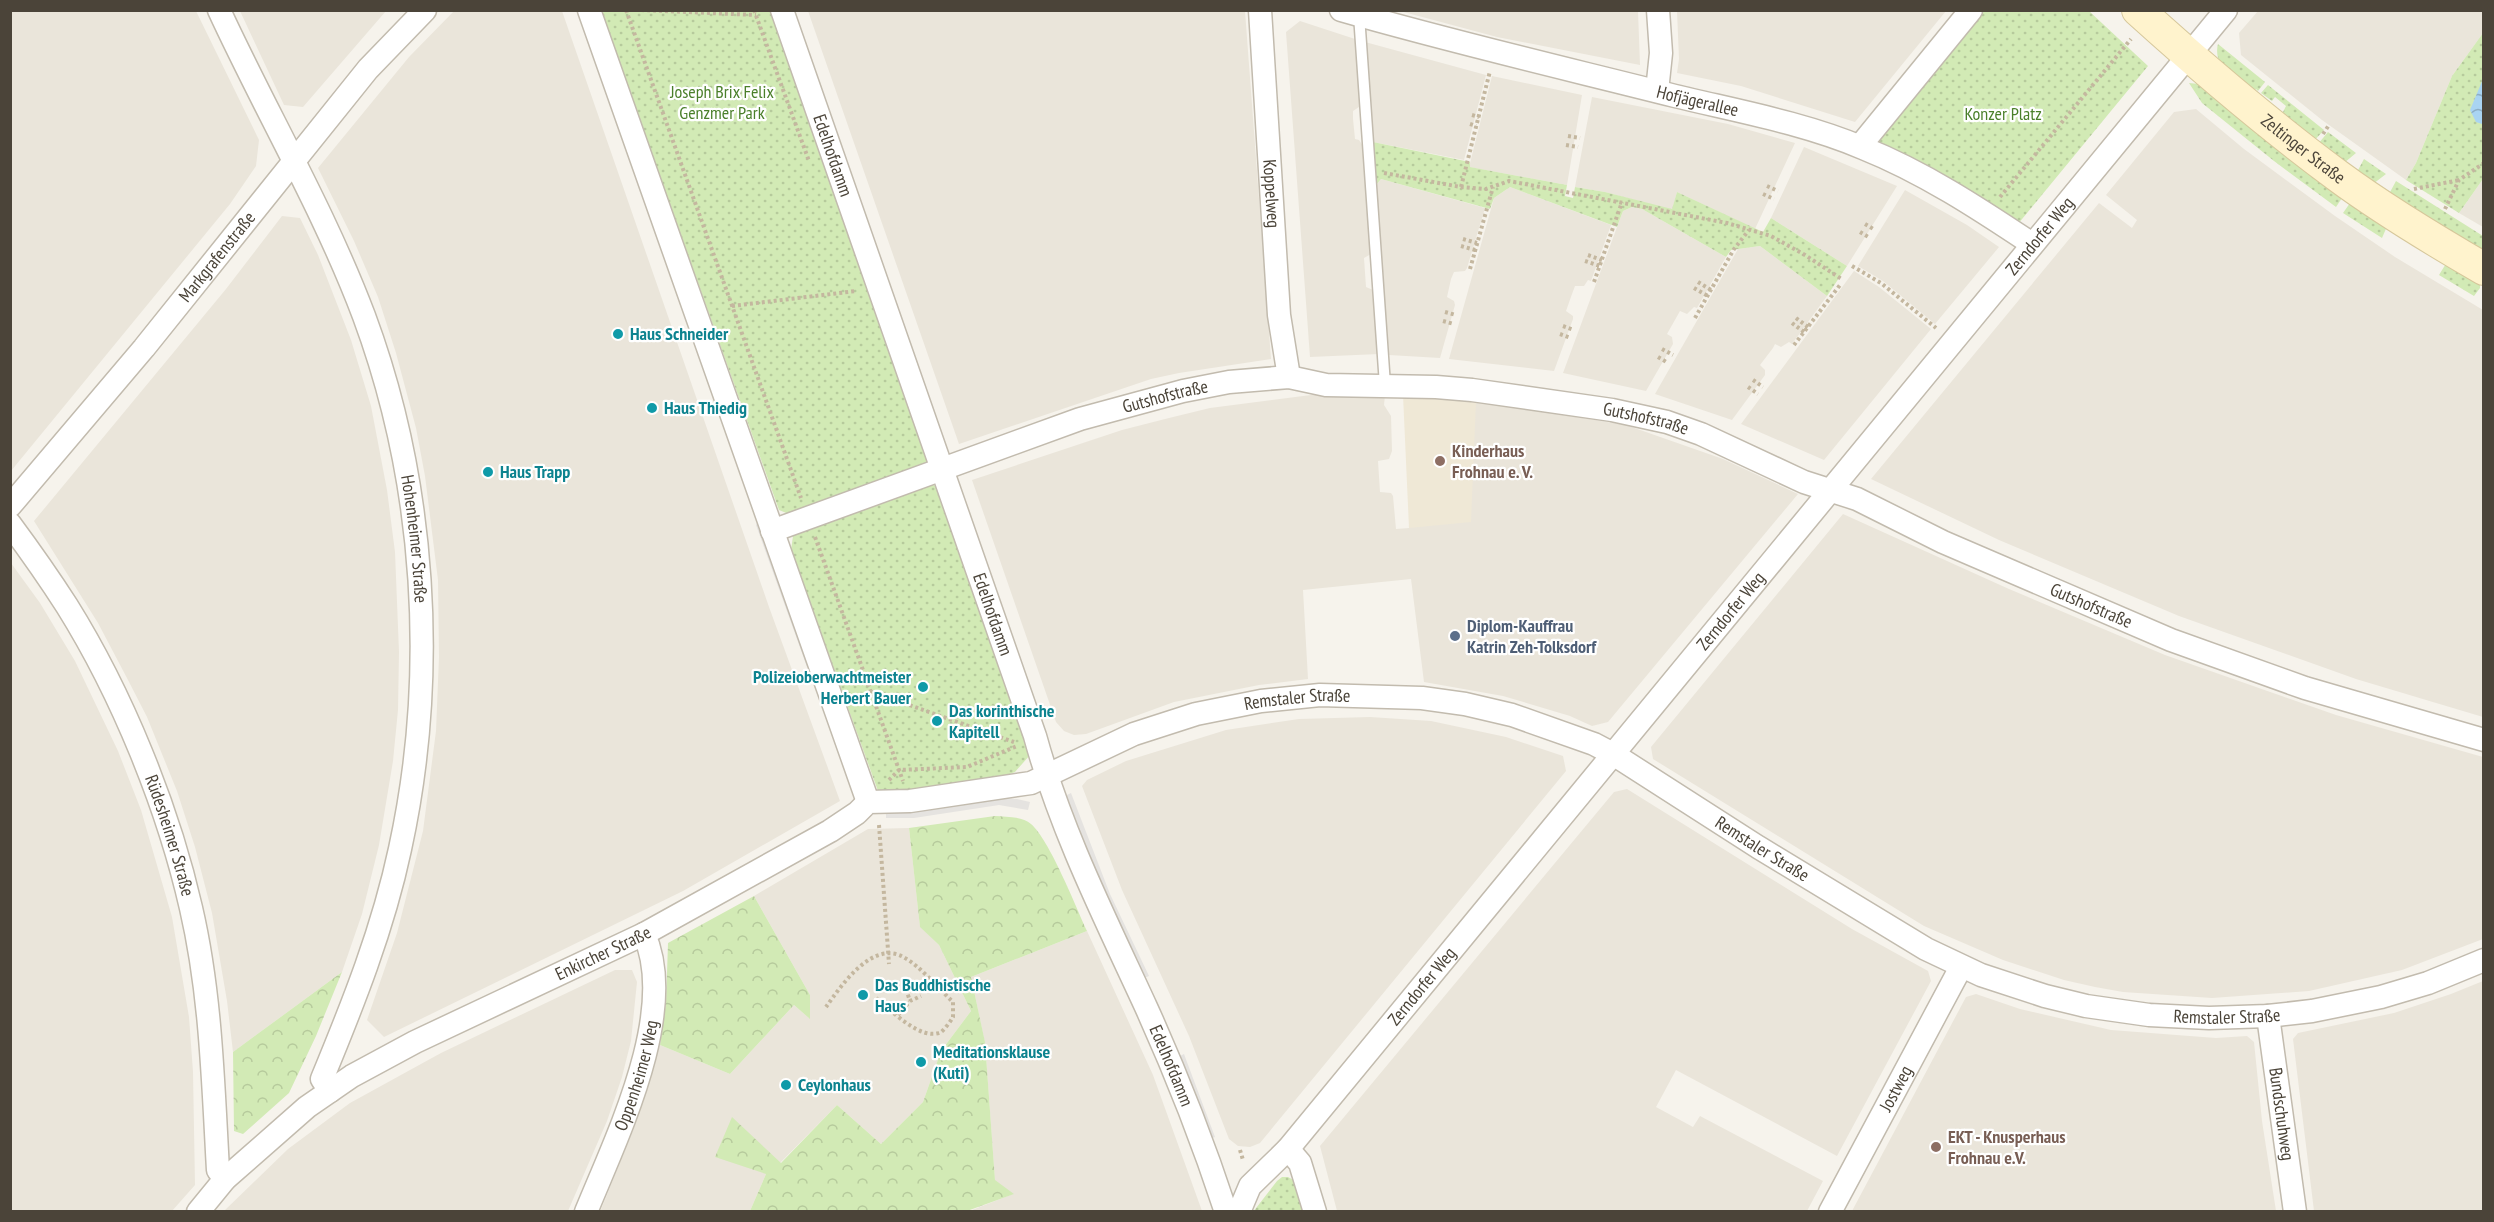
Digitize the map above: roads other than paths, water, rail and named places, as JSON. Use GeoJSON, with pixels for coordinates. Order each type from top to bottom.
{"type":"FeatureCollection","features":[{"type":"Feature","properties":{"kind":"street","name":"Hohenheimer Straße"},"geometry":{"type":"LineString","coordinates":[[219,10],[344,267],[366,322],[389,393],[412,515],[421,617],[417,738],[400,850],[370,958],[322,1079],[330,1091]]}},
{"type":"Feature","properties":{"kind":"street","name":"Markgrafenstraße"},"geometry":{"type":"LineString","coordinates":[[10,506],[144,348],[368,69],[425,10]]}},
{"type":"Feature","properties":{"kind":"street"},"geometry":{"type":"LineString","coordinates":[[589,10],[868,801],[889,802],[946,796],[1031,783],[1046,776]]}},
{"type":"Feature","properties":{"kind":"street","name":"Edelhofdamm"},"geometry":{"type":"LineString","coordinates":[[782,10],[1035,736],[1068,839],[1164,1047],[1226,1212]]}},
{"type":"Feature","properties":{"kind":"street","name":"Koppelweg"},"geometry":{"type":"LineString","coordinates":[[1260,10],[1279,315],[1289,377]]}},
{"type":"Feature","properties":{"kind":"street"},"geometry":{"type":"LineString","coordinates":[[1657,91],[1661,53],[1658,10]]}},
{"type":"Feature","properties":{"kind":"street"},"geometry":{"type":"LineString","coordinates":[[1860,146],[1971,10]]}},
{"type":"Feature","properties":{"kind":"street","name":"Zerndorfer Weg"},"geometry":{"type":"LineString","coordinates":[[1239,1212],[1250,1186],[1288,1149],[2226,10]]}},
{"type":"Feature","properties":{"kind":"street","name":"Hofjägerallee"},"geometry":{"type":"LineString","coordinates":[[1350,13],[1495,53],[1785,124],[1860,146],[1913,171],[1987,213],[2032,244]]}},
{"type":"Feature","properties":{"kind":"street","name":"Zeltinger Straße"},"geometry":{"type":"LineString","coordinates":[[2136,22],[2188,55],[2336,175],[2420,231],[2484,269]]}},
{"type":"Feature","properties":{"kind":"street","name":"Gutshofstraße"},"geometry":{"type":"LineString","coordinates":[[772,531],[1058,427],[1131,404],[1229,382],[1289,377],[1326,385],[1472,390],[1638,415],[1701,434],[1804,482],[1857,499],[1942,542],[2171,640],[2305,688],[2484,740]]}},
{"type":"Feature","properties":{"kind":"street","name":"Rüdesheimer Straße"},"geometry":{"type":"LineString","coordinates":[[10,524],[67,606],[86,640],[149,772],[168,827],[191,908],[209,1015],[218,1170],[225,1179]]}},
{"type":"Feature","properties":{"kind":"street","name":"Remstaler Straße"},"geometry":{"type":"LineString","coordinates":[[1046,776],[1158,725],[1239,705],[1305,695],[1383,695],[1465,704],[1540,723],[1594,744],[1758,848],[1885,925],[1961,967],[2030,991],[2086,1006],[2179,1018],[2268,1016],[2312,1011],[2381,997],[2428,983],[2484,960]]}},
{"type":"Feature","properties":{"kind":"street","name":"Enkircher Straße"},"geometry":{"type":"LineString","coordinates":[[198,1212],[225,1179],[307,1107],[352,1076],[415,1042],[644,934],[830,831],[857,813],[868,801]]}},
{"type":"Feature","properties":{"kind":"street","name":"Oppenheimer Weg"},"geometry":{"type":"LineString","coordinates":[[586,1212],[631,1101],[648,1041],[653,1009],[654,978],[650,948],[644,934]]}},
{"type":"Feature","properties":{"kind":"street","name":"Jostweg"},"geometry":{"type":"LineString","coordinates":[[1830,1212],[1961,967]]}},
{"type":"Feature","properties":{"kind":"street","name":"Bundschuhweg"},"geometry":{"type":"LineString","coordinates":[[2268,1016],[2295,1212]]}},
{"type":"Feature","properties":{"kind":"street"},"geometry":{"type":"LineString","coordinates":[[1288,1149],[1300,1163],[1315,1212]]}},
{"type":"Feature","properties":{"kind":"lane"},"geometry":{"type":"LineString","coordinates":[[1350,13],[1370,170],[1385,386]]}},
{"type":"Feature","properties":{"kind":"water"},"geometry":{"type":"Polygon","coordinates":[[[2483,79],[2484,124],[2482,124],[2476,122],[2470,110],[2483,79]]]}},
{"type":"Feature","properties":{"kind":"place","name":"Haus Schneider"},"geometry":{"type":"Point","coordinates":[618,334]}},
{"type":"Feature","properties":{"kind":"place","name":"Haus Thiedig"},"geometry":{"type":"Point","coordinates":[652,408]}},
{"type":"Feature","properties":{"kind":"place","name":"Kinderhaus Frohnau e. V."},"geometry":{"type":"Point","coordinates":[1440,461]}},
{"type":"Feature","properties":{"kind":"place","name":"Haus Trapp"},"geometry":{"type":"Point","coordinates":[488,472]}},
{"type":"Feature","properties":{"kind":"place","name":"Diplom-Kauffrau Katrin Zeh-Tolksdorf"},"geometry":{"type":"Point","coordinates":[1455,636]}},
{"type":"Feature","properties":{"kind":"place","name":"Polizeioberwachtmeister Herbert Bauer"},"geometry":{"type":"Point","coordinates":[923,687]}},
{"type":"Feature","properties":{"kind":"place","name":"Das korinthische Kapitell"},"geometry":{"type":"Point","coordinates":[937,721]}},
{"type":"Feature","properties":{"kind":"place","name":"Das Buddhistische Haus"},"geometry":{"type":"Point","coordinates":[863,995]}},
{"type":"Feature","properties":{"kind":"place","name":"Meditationsklause (Kuti)"},"geometry":{"type":"Point","coordinates":[921,1062]}},
{"type":"Feature","properties":{"kind":"place","name":"Ceylonhaus"},"geometry":{"type":"Point","coordinates":[786,1085]}},
{"type":"Feature","properties":{"kind":"place","name":"EKT - Knusperhaus Frohnau e.V."},"geometry":{"type":"Point","coordinates":[1936,1147]}},
{"type":"Feature","properties":{"kind":"park label","name":"Joseph Brix Felix Genzmer Park"},"geometry":{"type":"Point","coordinates":[722,102]}},
{"type":"Feature","properties":{"kind":"park label","name":"Konzer Platz"},"geometry":{"type":"Point","coordinates":[2003,114]}}]}
